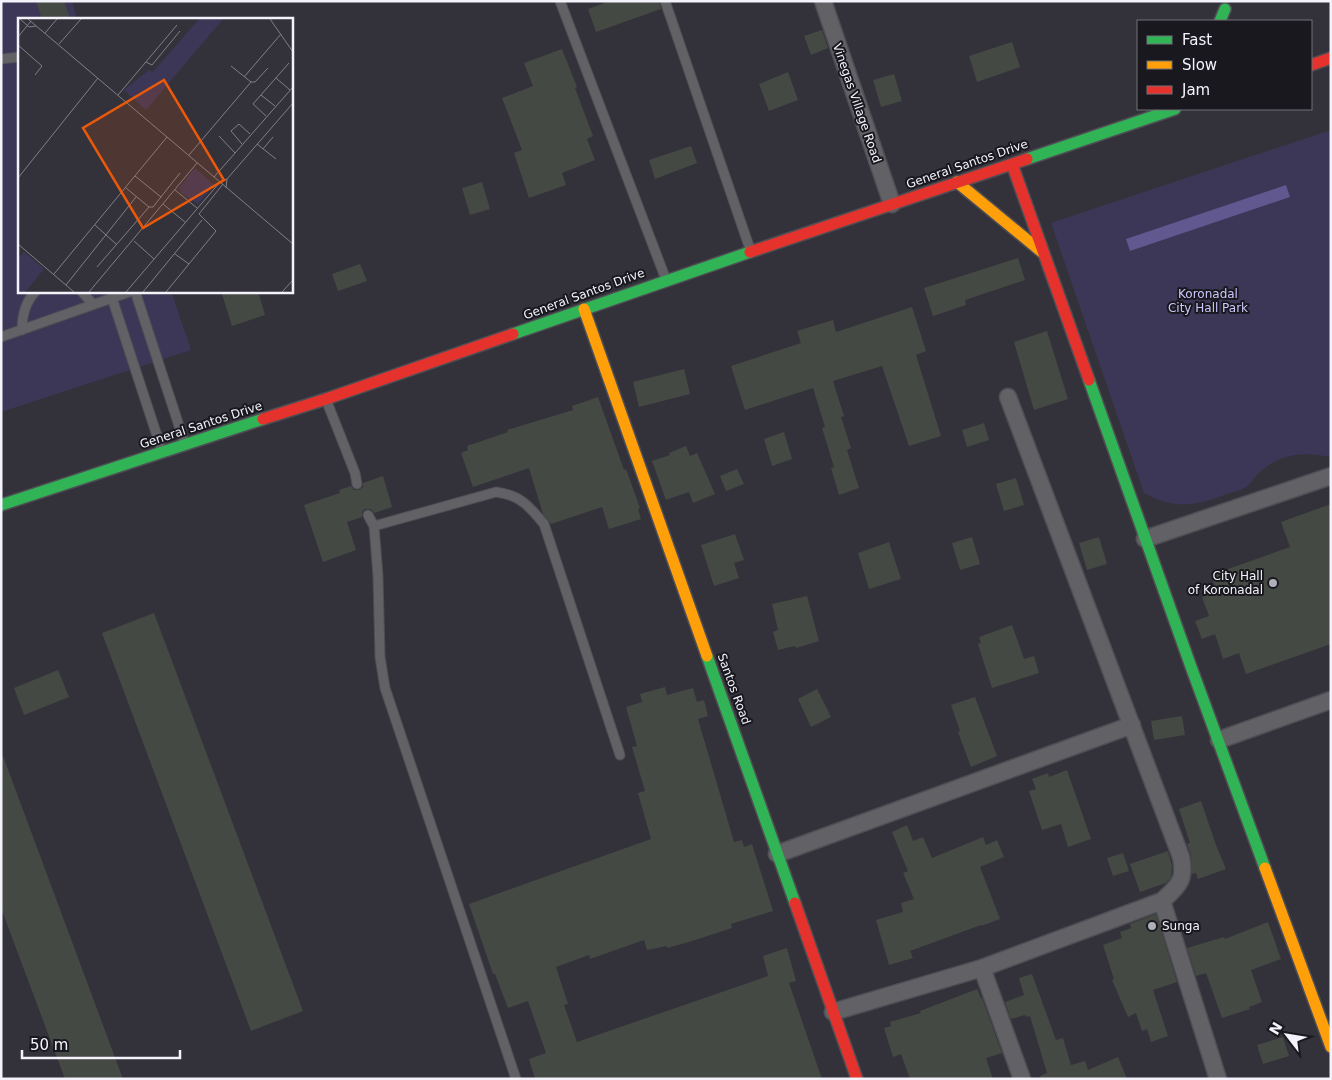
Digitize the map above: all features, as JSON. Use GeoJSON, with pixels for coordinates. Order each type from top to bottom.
{"type":"FeatureCollection","features":[{"type":"Feature","properties":{"kind":"main road"},"geometry":{"type":"LineString","coordinates":[[1312,65],[1331,58]]}},
{"type":"Feature","properties":{"kind":"main road","name":"General Santos Drive"},"geometry":{"type":"LineString","coordinates":[[1,505],[326,399],[666,280],[1172,110]]}},
{"type":"Feature","properties":{"kind":"main road"},"geometry":{"type":"LineString","coordinates":[[1012,164],[1190,664],[1331,1047]]}},
{"type":"Feature","properties":{"kind":"main road"},"geometry":{"type":"LineString","coordinates":[[957,182],[1043,253]]}},
{"type":"Feature","properties":{"kind":"main road","name":"Santos Road"},"geometry":{"type":"LineString","coordinates":[[584,309],[857,1079]]}},
{"type":"Feature","properties":{"kind":"street","name":"Vinegas Village Road"},"geometry":{"type":"LineString","coordinates":[[823,1],[892,204]]}},
{"type":"Feature","properties":{"kind":"street"},"geometry":{"type":"LineString","coordinates":[[833,1012],[982,968],[1162,901],[1179,885],[1182,877],[1181,857],[1008,396]]}},
{"type":"Feature","properties":{"kind":"street"},"geometry":{"type":"LineString","coordinates":[[1145,539],[1331,476]]}},
{"type":"Feature","properties":{"kind":"street"},"geometry":{"type":"LineString","coordinates":[[1219,740],[1331,700]]}},
{"type":"Feature","properties":{"kind":"street"},"geometry":{"type":"LineString","coordinates":[[778,854],[1132,725]]}},
{"type":"Feature","properties":{"kind":"street"},"geometry":{"type":"LineString","coordinates":[[1162,901],[1218,1079]]}},
{"type":"Feature","properties":{"kind":"street"},"geometry":{"type":"LineString","coordinates":[[982,968],[1022,1079]]}},
{"type":"Feature","properties":{"kind":"lane"},"geometry":{"type":"LineString","coordinates":[[560,1],[666,280]]}},
{"type":"Feature","properties":{"kind":"lane"},"geometry":{"type":"LineString","coordinates":[[665,1],[750,252]]}},
{"type":"Feature","properties":{"kind":"lane"},"geometry":{"type":"LineString","coordinates":[[1,58],[18,57]]}},
{"type":"Feature","properties":{"kind":"lane"},"geometry":{"type":"LineString","coordinates":[[22,330],[24,310],[29,299],[35,292]]}},
{"type":"Feature","properties":{"kind":"lane"},"geometry":{"type":"LineString","coordinates":[[82,292],[93,304]]}},
{"type":"Feature","properties":{"kind":"lane"},"geometry":{"type":"LineString","coordinates":[[1,337],[129,292]]}},
{"type":"Feature","properties":{"kind":"lane"},"geometry":{"type":"LineString","coordinates":[[135,292],[185,444]]}},
{"type":"Feature","properties":{"kind":"lane"},"geometry":{"type":"LineString","coordinates":[[112,298],[162,451]]}},
{"type":"Feature","properties":{"kind":"lane"},"geometry":{"type":"LineString","coordinates":[[326,399],[355,473],[357,484]]}},
{"type":"Feature","properties":{"kind":"lane"},"geometry":{"type":"LineString","coordinates":[[374,526],[496,492],[509,493],[527,504],[544,524],[620,756]]}},
{"type":"Feature","properties":{"kind":"lane"},"geometry":{"type":"LineString","coordinates":[[368,515],[374,526],[378,576],[380,657],[385,688],[516,1079]]}},
{"type":"Feature","properties":{"kind":"green space"},"geometry":{"type":"Polygon","coordinates":[[[1,1],[72,1],[77,18],[18,18],[18,292],[171,292],[191,350],[1,412],[1,1]]]}},
{"type":"Feature","properties":{"kind":"green space","name":"Koronadal City Hall Park"},"geometry":{"type":"Polygon","coordinates":[[[1331,130],[1331,457],[1304,454],[1278,460],[1262,470],[1244,488],[1193,504],[1165,502],[1144,493],[1051,223],[1331,130]]]}},
{"type":"Feature","properties":{"kind":"shaded area"},"geometry":{"type":"Polygon","coordinates":[[[1286,185],[1290,197],[1130,251],[1126,239],[1286,185]]]}},
{"type":"Feature","properties":{"kind":"building"},"geometry":{"type":"Polygon","coordinates":[[[36,1],[64,1],[70,18],[42,18],[36,1]]]}},
{"type":"Feature","properties":{"kind":"building"},"geometry":{"type":"Polygon","coordinates":[[[610,1],[659,1],[661,9],[596,32],[588,9],[610,1]]]}},
{"type":"Feature","properties":{"kind":"building"},"geometry":{"type":"Polygon","coordinates":[[[822,30],[828,48],[811,55],[804,36],[822,30]]]}},
{"type":"Feature","properties":{"kind":"building"},"geometry":{"type":"Polygon","coordinates":[[[1012,42],[1020,67],[977,82],[969,56],[1012,42]]]}},
{"type":"Feature","properties":{"kind":"building"},"geometry":{"type":"Polygon","coordinates":[[[562,49],[593,136],[587,139],[595,160],[562,173],[566,185],[529,198],[514,153],[522,150],[502,98],[533,86],[524,63],[562,49]]]}},
{"type":"Feature","properties":{"kind":"building"},"geometry":{"type":"Polygon","coordinates":[[[788,72],[798,100],[769,111],[759,84],[788,72]]]}},
{"type":"Feature","properties":{"kind":"building"},"geometry":{"type":"Polygon","coordinates":[[[894,74],[902,101],[881,107],[873,80],[894,74]]]}},
{"type":"Feature","properties":{"kind":"building"},"geometry":{"type":"Polygon","coordinates":[[[691,146],[697,163],[655,179],[649,160],[691,146]]]}},
{"type":"Feature","properties":{"kind":"building"},"geometry":{"type":"Polygon","coordinates":[[[482,182],[490,209],[470,215],[462,188],[482,182]]]}},
{"type":"Feature","properties":{"kind":"building"},"geometry":{"type":"Polygon","coordinates":[[[1018,258],[1025,280],[965,300],[966,305],[933,316],[924,288],[1018,258]]]}},
{"type":"Feature","properties":{"kind":"building"},"geometry":{"type":"Polygon","coordinates":[[[360,264],[367,281],[338,291],[332,274],[360,264]]]}},
{"type":"Feature","properties":{"kind":"building"},"geometry":{"type":"Polygon","coordinates":[[[221,292],[258,292],[265,315],[232,326],[221,292]]]}},
{"type":"Feature","properties":{"kind":"building"},"geometry":{"type":"Polygon","coordinates":[[[912,307],[926,351],[916,355],[941,436],[909,446],[882,366],[833,381],[844,416],[841,417],[851,448],[847,450],[859,488],[839,495],[831,468],[834,467],[822,428],[825,427],[813,388],[745,410],[731,366],[801,343],[797,331],[833,320],[836,332],[912,307]]]}},
{"type":"Feature","properties":{"kind":"building"},"geometry":{"type":"Polygon","coordinates":[[[1047,331],[1068,399],[1034,410],[1014,342],[1047,331]]]}},
{"type":"Feature","properties":{"kind":"building"},"geometry":{"type":"Polygon","coordinates":[[[684,369],[690,394],[639,407],[633,382],[684,369]]]}},
{"type":"Feature","properties":{"kind":"building"},"geometry":{"type":"Polygon","coordinates":[[[598,397],[624,470],[626,469],[640,508],[638,509],[641,519],[609,529],[602,507],[551,524],[543,514],[529,468],[473,487],[461,453],[468,450],[467,446],[508,432],[507,430],[573,410],[572,406],[598,397]]]}},
{"type":"Feature","properties":{"kind":"building"},"geometry":{"type":"Polygon","coordinates":[[[984,423],[989,440],[967,447],[962,430],[984,423]]]}},
{"type":"Feature","properties":{"kind":"building"},"geometry":{"type":"Polygon","coordinates":[[[784,432],[792,459],[772,466],[764,439],[784,432]]]}},
{"type":"Feature","properties":{"kind":"building"},"geometry":{"type":"Polygon","coordinates":[[[686,446],[690,456],[697,453],[715,494],[693,503],[689,492],[666,500],[652,461],[670,455],[669,453],[686,446]]]}},
{"type":"Feature","properties":{"kind":"building"},"geometry":{"type":"Polygon","coordinates":[[[737,469],[744,484],[726,491],[720,476],[737,469]]]}},
{"type":"Feature","properties":{"kind":"building"},"geometry":{"type":"Polygon","coordinates":[[[383,476],[392,507],[374,513],[371,509],[365,509],[362,512],[362,517],[347,522],[356,550],[323,562],[304,505],[340,493],[339,490],[351,486],[354,490],[359,490],[363,487],[363,483],[383,476]]]}},
{"type":"Feature","properties":{"kind":"building"},"geometry":{"type":"Polygon","coordinates":[[[1016,478],[1024,505],[1004,511],[996,484],[1016,478]]]}},
{"type":"Feature","properties":{"kind":"building","name":"City Hall of Koronadal"},"geometry":{"type":"Polygon","coordinates":[[[1331,504],[1331,644],[1246,674],[1239,653],[1223,659],[1215,634],[1202,639],[1195,621],[1209,616],[1202,597],[1217,592],[1211,575],[1290,547],[1281,522],[1331,504]]]}},
{"type":"Feature","properties":{"kind":"building"},"geometry":{"type":"Polygon","coordinates":[[[735,534],[744,560],[734,563],[739,578],[714,586],[701,545],[735,534]]]}},
{"type":"Feature","properties":{"kind":"building"},"geometry":{"type":"Polygon","coordinates":[[[972,537],[980,564],[960,570],[952,543],[972,537]]]}},
{"type":"Feature","properties":{"kind":"building"},"geometry":{"type":"Polygon","coordinates":[[[1099,537],[1107,564],[1087,570],[1079,543],[1099,537]]]}},
{"type":"Feature","properties":{"kind":"building"},"geometry":{"type":"Polygon","coordinates":[[[889,542],[901,579],[869,589],[858,553],[889,542]]]}},
{"type":"Feature","properties":{"kind":"building"},"geometry":{"type":"Polygon","coordinates":[[[807,596],[819,641],[796,648],[795,646],[778,650],[773,632],[778,630],[772,604],[807,596]]]}},
{"type":"Feature","properties":{"kind":"building"},"geometry":{"type":"Polygon","coordinates":[[[154,613],[303,1011],[251,1031],[102,633],[154,613]]]}},
{"type":"Feature","properties":{"kind":"building"},"geometry":{"type":"Polygon","coordinates":[[[1012,625],[1024,659],[1034,656],[1039,673],[992,688],[978,644],[981,643],[979,637],[1012,625]]]}},
{"type":"Feature","properties":{"kind":"building"},"geometry":{"type":"Polygon","coordinates":[[[58,670],[69,697],[24,715],[14,688],[58,670]]]}},
{"type":"Feature","properties":{"kind":"building"},"geometry":{"type":"Polygon","coordinates":[[[665,687],[667,695],[693,688],[697,702],[704,700],[708,716],[698,719],[734,842],[742,840],[744,847],[752,844],[773,911],[731,924],[732,928],[667,948],[667,946],[647,950],[644,940],[590,959],[589,955],[556,967],[568,1004],[564,1005],[577,1042],[768,976],[763,956],[787,948],[796,981],[789,983],[822,1079],[535,1079],[529,1059],[546,1053],[528,1001],[508,1008],[495,974],[493,974],[469,904],[651,839],[638,793],[645,791],[632,747],[637,746],[626,707],[642,702],[640,694],[665,687]]]}},
{"type":"Feature","properties":{"kind":"building"},"geometry":{"type":"Polygon","coordinates":[[[817,689],[831,717],[811,727],[798,699],[817,689]]]}},
{"type":"Feature","properties":{"kind":"building"},"geometry":{"type":"Polygon","coordinates":[[[975,697],[997,756],[971,767],[958,732],[960,731],[951,705],[975,697]]]}},
{"type":"Feature","properties":{"kind":"building"},"geometry":{"type":"Polygon","coordinates":[[[1182,716],[1185,735],[1154,740],[1151,721],[1182,716]]]}},
{"type":"Feature","properties":{"kind":"building"},"geometry":{"type":"Polygon","coordinates":[[[1,756],[3,756],[123,1079],[65,1079],[1,908],[1,756]]]}},
{"type":"Feature","properties":{"kind":"building"},"geometry":{"type":"Polygon","coordinates":[[[1067,770],[1091,839],[1068,847],[1061,824],[1042,830],[1029,791],[1036,789],[1032,779],[1048,773],[1049,777],[1067,770]]]}},
{"type":"Feature","properties":{"kind":"building"},"geometry":{"type":"Polygon","coordinates":[[[1201,801],[1226,869],[1198,879],[1196,873],[1192,874],[1191,855],[1187,844],[1190,843],[1179,809],[1201,801]]]}},
{"type":"Feature","properties":{"kind":"building"},"geometry":{"type":"Polygon","coordinates":[[[907,825],[913,841],[923,837],[932,858],[983,837],[986,845],[997,840],[1004,857],[980,867],[1000,919],[910,951],[913,958],[889,965],[876,920],[903,912],[901,903],[914,899],[903,873],[908,871],[892,832],[907,825]]]}},
{"type":"Feature","properties":{"kind":"building"},"geometry":{"type":"Polygon","coordinates":[[[1168,851],[1172,866],[1171,878],[1166,883],[1140,892],[1130,864],[1168,851]]]}},
{"type":"Feature","properties":{"kind":"building"},"geometry":{"type":"Polygon","coordinates":[[[1123,853],[1129,871],[1113,876],[1107,858],[1123,853]]]}},
{"type":"Feature","properties":{"kind":"building"},"geometry":{"type":"Polygon","coordinates":[[[1156,914],[1177,982],[1153,990],[1168,1036],[1151,1042],[1147,1029],[1142,1031],[1136,1013],[1128,1017],[1112,980],[1114,979],[1103,945],[1122,938],[1120,932],[1131,928],[1130,924],[1156,914]]]}},
{"type":"Feature","properties":{"kind":"building"},"geometry":{"type":"Polygon","coordinates":[[[1268,922],[1281,959],[1251,970],[1262,1002],[1249,1007],[1250,1009],[1222,1018],[1206,973],[1196,976],[1187,948],[1224,937],[1225,939],[1268,922]]]}},
{"type":"Feature","properties":{"kind":"building"},"geometry":{"type":"Polygon","coordinates":[[[1032,974],[1056,1040],[1063,1038],[1071,1065],[1085,1061],[1088,1070],[1118,1057],[1127,1079],[1041,1079],[1040,1076],[1047,1073],[1030,1016],[1026,1017],[1025,1015],[1011,1019],[1005,1002],[1024,995],[1019,978],[1032,974]]]}},
{"type":"Feature","properties":{"kind":"building"},"geometry":{"type":"Polygon","coordinates":[[[977,989],[1002,1053],[986,1058],[993,1079],[910,1079],[901,1054],[893,1057],[884,1028],[891,1026],[890,1022],[921,1013],[920,1011],[977,989]]]}},
{"type":"Feature","properties":{"kind":"building"},"geometry":{"type":"Polygon","coordinates":[[[1283,1037],[1289,1056],[1263,1064],[1257,1045],[1283,1037]]]}},
{"type":"Feature","properties":{"kind":"traffic: fast"},"geometry":{"type":"LineString","coordinates":[[1220,20],[1225,9]]}},
{"type":"Feature","properties":{"kind":"traffic: fast"},"geometry":{"type":"LineString","coordinates":[[1027,159],[1172,110]]}},
{"type":"Feature","properties":{"kind":"traffic: fast"},"geometry":{"type":"LineString","coordinates":[[513,334],[750,252]]}},
{"type":"Feature","properties":{"kind":"traffic: fast"},"geometry":{"type":"LineString","coordinates":[[1089,380],[1265,868]]}},
{"type":"Feature","properties":{"kind":"traffic: fast"},"geometry":{"type":"LineString","coordinates":[[1,505],[263,419]]}},
{"type":"Feature","properties":{"kind":"traffic: fast"},"geometry":{"type":"LineString","coordinates":[[707,656],[795,903]]}},
{"type":"Feature","properties":{"kind":"traffic: slow"},"geometry":{"type":"LineString","coordinates":[[957,182],[1043,253]]}},
{"type":"Feature","properties":{"kind":"traffic: slow"},"geometry":{"type":"LineString","coordinates":[[584,309],[707,656]]}},
{"type":"Feature","properties":{"kind":"traffic: slow"},"geometry":{"type":"LineString","coordinates":[[1265,868],[1331,1047]]}},
{"type":"Feature","properties":{"kind":"traffic: jam"},"geometry":{"type":"LineString","coordinates":[[1312,65],[1331,58]]}},
{"type":"Feature","properties":{"kind":"traffic: jam"},"geometry":{"type":"LineString","coordinates":[[750,252],[1027,159]]}},
{"type":"Feature","properties":{"kind":"traffic: jam"},"geometry":{"type":"LineString","coordinates":[[1012,164],[1089,380]]}},
{"type":"Feature","properties":{"kind":"traffic: jam"},"geometry":{"type":"LineString","coordinates":[[263,419],[513,334]]}},
{"type":"Feature","properties":{"kind":"traffic: jam"},"geometry":{"type":"LineString","coordinates":[[795,903],[857,1079]]}},
{"type":"Feature","properties":{"kind":"place","name":"City Hall of Koronadal"},"geometry":{"type":"Point","coordinates":[1273,583]}},
{"type":"Feature","properties":{"kind":"place","name":"Sunga"},"geometry":{"type":"Point","coordinates":[1152,926]}}]}
